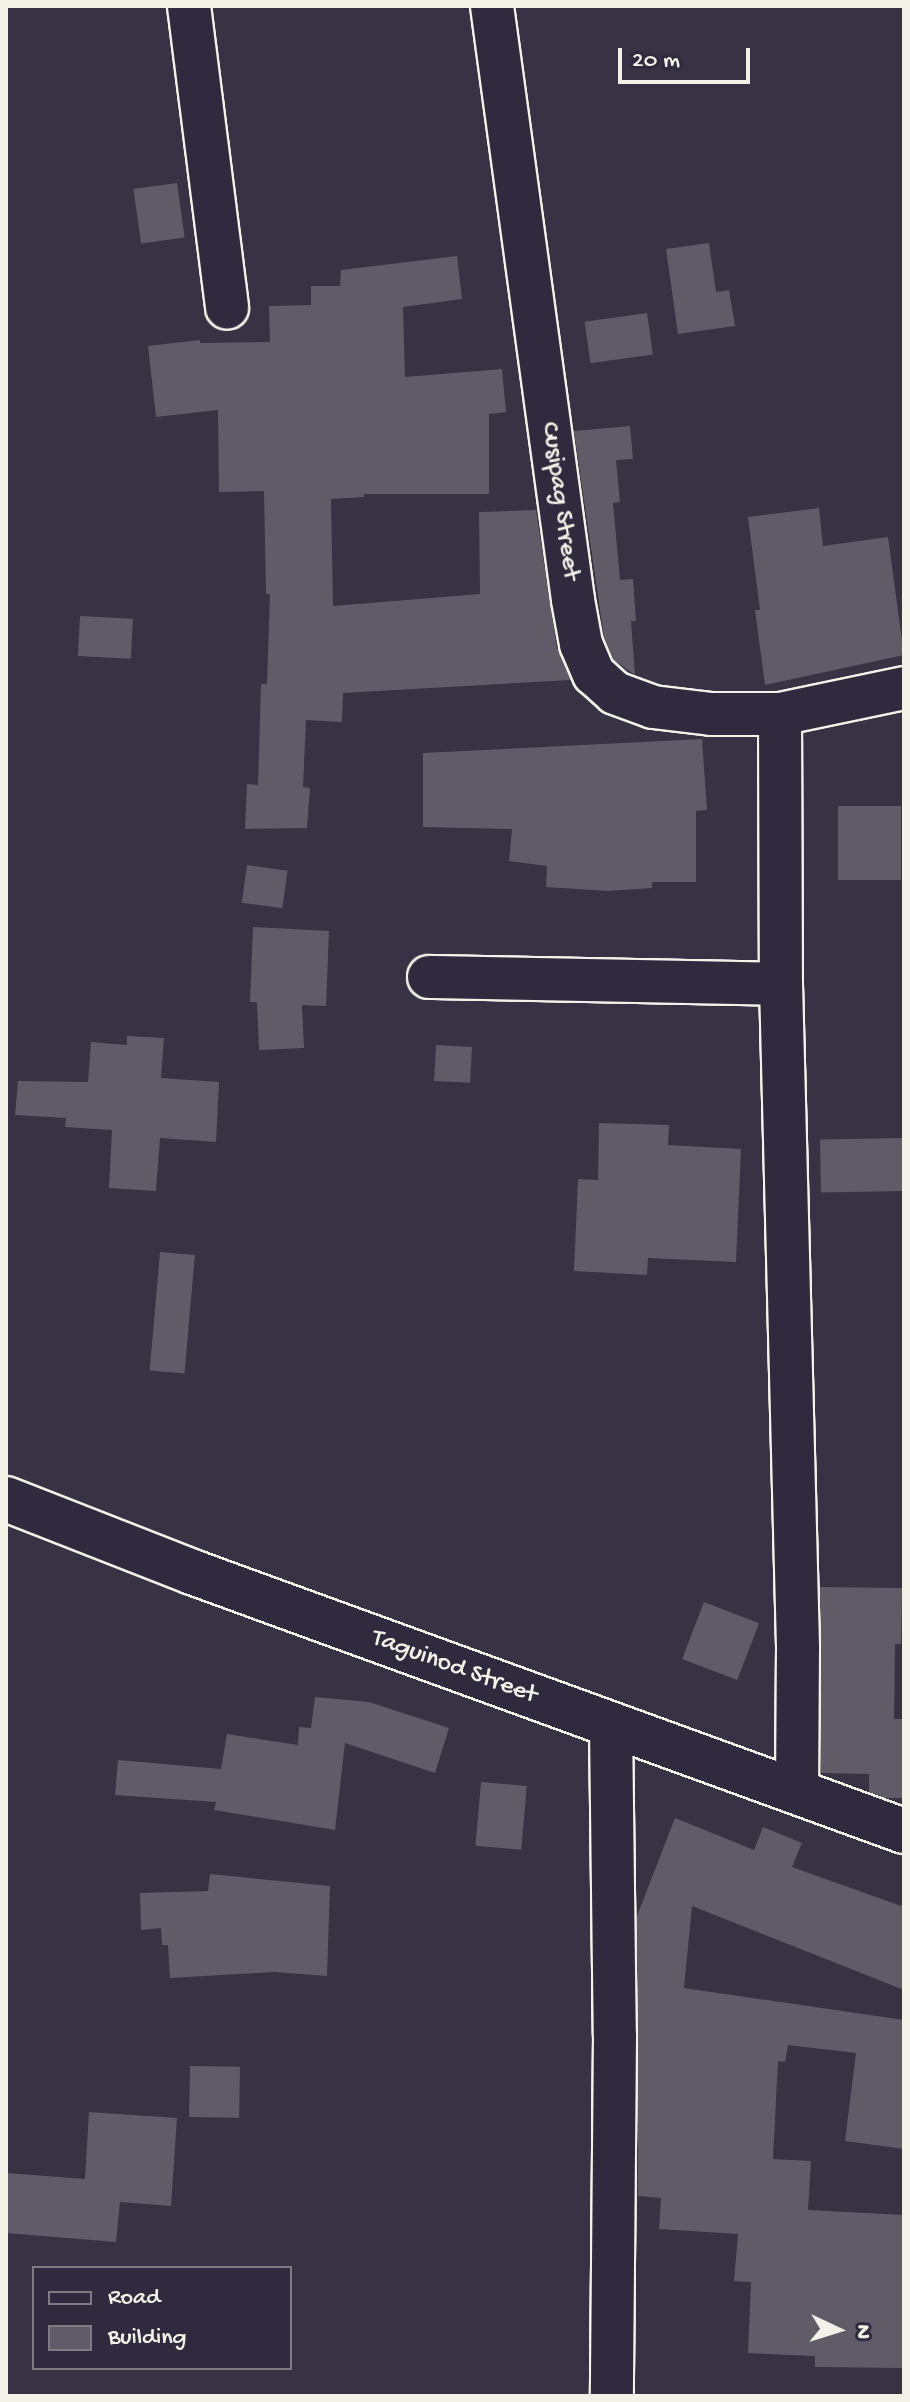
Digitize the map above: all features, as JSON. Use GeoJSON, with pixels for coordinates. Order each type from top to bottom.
{"type":"FeatureCollection","features":[{"type":"Feature","properties":{"kind":"street"},"geometry":{"type":"LineString","coordinates":[[189,6],[227,308]]}},
{"type":"Feature","properties":{"kind":"street","name":"Cusipag Street"},"geometry":{"type":"LineString","coordinates":[[492,6],[581,644],[594,674],[615,693],[653,707],[712,714],[780,714],[904,688]]}},
{"type":"Feature","properties":{"kind":"street"},"geometry":{"type":"LineString","coordinates":[[780,714],[781,984],[798,1648],[797,1790]]}},
{"type":"Feature","properties":{"kind":"street"},"geometry":{"type":"LineString","coordinates":[[429,977],[781,984]]}},
{"type":"Feature","properties":{"kind":"street","name":"Taguinod Street"},"geometry":{"type":"LineString","coordinates":[[6,1499],[192,1572],[904,1831]]}},
{"type":"Feature","properties":{"kind":"street"},"geometry":{"type":"LineString","coordinates":[[611,1725],[615,2035],[612,2396]]}},
{"type":"Feature","properties":{"kind":"building"},"geometry":{"type":"Polygon","coordinates":[[[177,183],[185,237],[141,244],[133,189],[177,183]]]}},
{"type":"Feature","properties":{"kind":"building"},"geometry":{"type":"Polygon","coordinates":[[[709,243],[716,292],[729,290],[735,326],[678,334],[666,249],[709,243]]]}},
{"type":"Feature","properties":{"kind":"building"},"geometry":{"type":"Polygon","coordinates":[[[457,256],[462,299],[403,307],[405,377],[502,369],[506,412],[489,414],[489,494],[364,494],[364,497],[331,499],[333,606],[480,594],[479,512],[536,510],[557,648],[571,680],[343,693],[342,722],[306,720],[303,787],[310,788],[307,828],[245,829],[247,784],[258,785],[261,684],[267,684],[270,594],[266,594],[264,491],[219,492],[218,410],[156,417],[148,346],[200,340],[200,343],[270,342],[269,306],[311,305],[311,286],[340,286],[341,270],[457,256]]]}},
{"type":"Feature","properties":{"kind":"building"},"geometry":{"type":"Polygon","coordinates":[[[647,313],[653,355],[590,363],[585,322],[647,313]]]}},
{"type":"Feature","properties":{"kind":"building"},"geometry":{"type":"Polygon","coordinates":[[[630,426],[633,459],[616,460],[620,502],[613,503],[620,580],[633,579],[636,621],[631,621],[635,675],[614,660],[604,637],[574,431],[630,426]]]}},
{"type":"Feature","properties":{"kind":"building"},"geometry":{"type":"Polygon","coordinates":[[[819,508],[823,546],[888,537],[904,655],[765,685],[755,610],[760,610],[748,517],[819,508]]]}},
{"type":"Feature","properties":{"kind":"building"},"geometry":{"type":"Polygon","coordinates":[[[80,616],[133,619],[131,659],[78,656],[80,616]]]}},
{"type":"Feature","properties":{"kind":"building"},"geometry":{"type":"Polygon","coordinates":[[[702,739],[707,810],[696,811],[696,882],[652,882],[652,888],[607,891],[546,887],[547,866],[509,861],[512,829],[423,827],[423,753],[702,739]]]}},
{"type":"Feature","properties":{"kind":"building"},"geometry":{"type":"Polygon","coordinates":[[[838,806],[901,806],[901,880],[838,880],[838,806]]]}},
{"type":"Feature","properties":{"kind":"building"},"geometry":{"type":"Polygon","coordinates":[[[247,865],[288,871],[282,908],[242,903],[247,865]]]}},
{"type":"Feature","properties":{"kind":"building"},"geometry":{"type":"Polygon","coordinates":[[[253,927],[329,931],[326,1006],[302,1005],[304,1048],[259,1050],[257,1002],[250,1002],[253,927]]]}},
{"type":"Feature","properties":{"kind":"building"},"geometry":{"type":"Polygon","coordinates":[[[127,1036],[164,1038],[161,1078],[219,1082],[216,1142],[160,1138],[156,1191],[109,1188],[112,1130],[65,1127],[66,1118],[15,1115],[18,1081],[88,1082],[91,1042],[127,1045],[127,1036]]]}},
{"type":"Feature","properties":{"kind":"building"},"geometry":{"type":"Polygon","coordinates":[[[436,1045],[472,1047],[470,1083],[434,1081],[436,1045]]]}},
{"type":"Feature","properties":{"kind":"building"},"geometry":{"type":"Polygon","coordinates":[[[599,1123],[669,1125],[668,1145],[741,1149],[736,1262],[648,1258],[647,1275],[574,1271],[578,1179],[598,1180],[599,1123]]]}},
{"type":"Feature","properties":{"kind":"building"},"geometry":{"type":"Polygon","coordinates":[[[903,1138],[904,1191],[821,1192],[820,1139],[903,1138]]]}},
{"type":"Feature","properties":{"kind":"building"},"geometry":{"type":"Polygon","coordinates":[[[160,1252],[195,1255],[184,1374],[150,1371],[160,1252]]]}},
{"type":"Feature","properties":{"kind":"building"},"geometry":{"type":"Polygon","coordinates":[[[820,1587],[902,1588],[901,1644],[895,1644],[894,1719],[904,1719],[904,1798],[885,1798],[869,1792],[869,1774],[821,1773],[820,1587]]]}},
{"type":"Feature","properties":{"kind":"building"},"geometry":{"type":"Polygon","coordinates":[[[704,1602],[759,1623],[737,1680],[682,1659],[704,1602]]]}},
{"type":"Feature","properties":{"kind":"building"},"geometry":{"type":"Polygon","coordinates":[[[315,1697],[369,1702],[449,1728],[435,1773],[345,1743],[335,1830],[214,1810],[216,1802],[115,1795],[118,1760],[221,1769],[227,1734],[298,1745],[299,1727],[311,1728],[315,1697]]]}},
{"type":"Feature","properties":{"kind":"building"},"geometry":{"type":"Polygon","coordinates":[[[481,1782],[527,1786],[521,1850],[475,1846],[481,1782]]]}},
{"type":"Feature","properties":{"kind":"building"},"geometry":{"type":"Polygon","coordinates":[[[675,1818],[754,1850],[763,1827],[802,1843],[792,1867],[904,1907],[904,1990],[692,1906],[684,1988],[904,2020],[904,2149],[845,2141],[856,2053],[788,2045],[785,2062],[778,2061],[773,2159],[811,2161],[808,2210],[904,2215],[904,2368],[815,2367],[815,2356],[748,2353],[751,2282],[734,2281],[738,2234],[659,2229],[661,2198],[638,2196],[637,1916],[675,1818]]]}},
{"type":"Feature","properties":{"kind":"building"},"geometry":{"type":"Polygon","coordinates":[[[210,1874],[330,1886],[327,1976],[275,1972],[170,1978],[168,1945],[162,1945],[161,1928],[141,1930],[140,1893],[208,1891],[210,1874]]]}},
{"type":"Feature","properties":{"kind":"building"},"geometry":{"type":"Polygon","coordinates":[[[190,2066],[240,2067],[239,2118],[189,2117],[190,2066]]]}},
{"type":"Feature","properties":{"kind":"building"},"geometry":{"type":"Polygon","coordinates":[[[89,2112],[177,2118],[171,2206],[120,2202],[116,2242],[6,2233],[6,2173],[85,2179],[89,2112]]]}}]}
